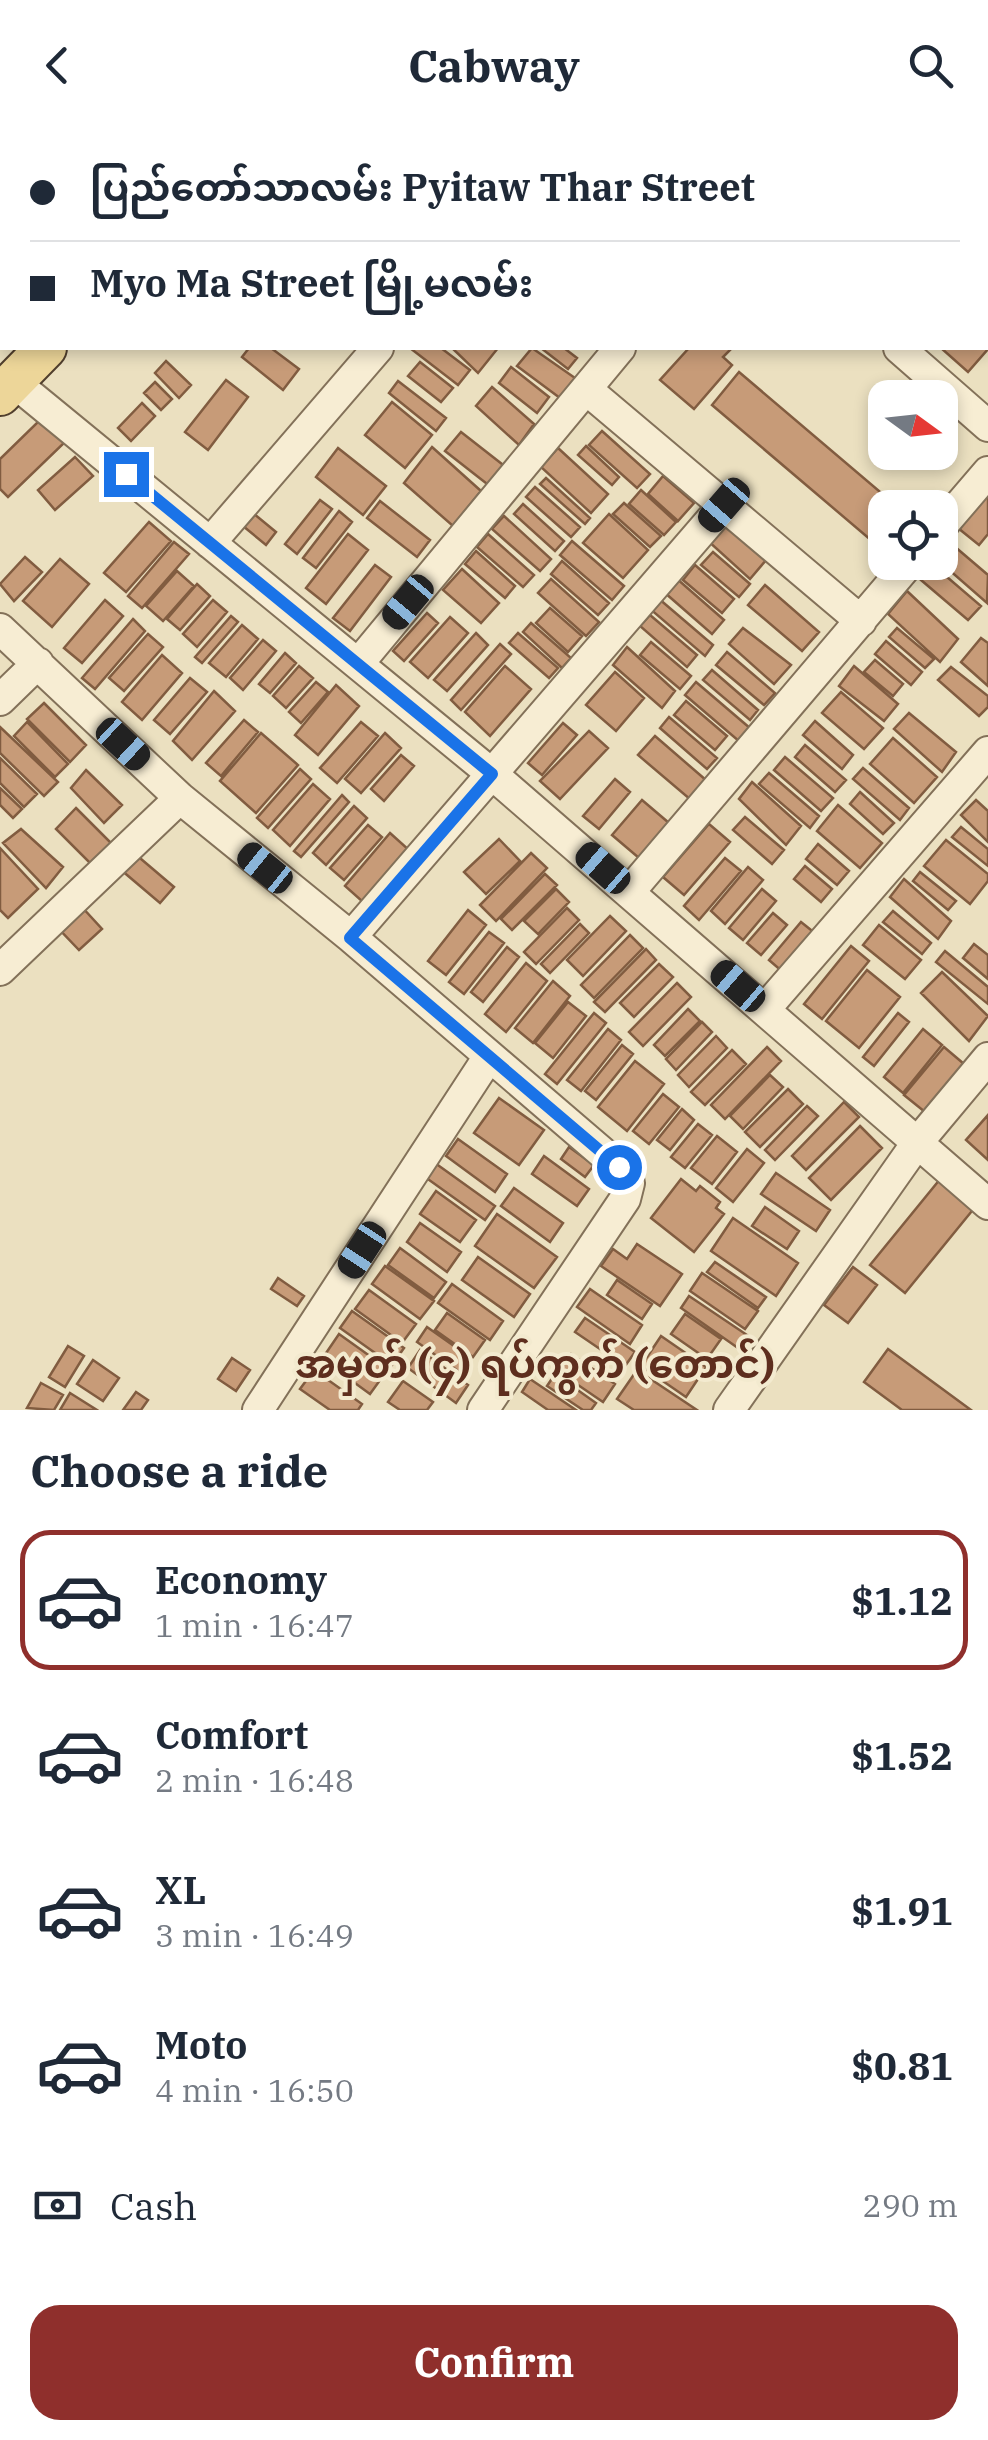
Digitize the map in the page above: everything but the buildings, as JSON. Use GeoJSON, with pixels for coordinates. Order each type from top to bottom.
{"type":"FeatureCollection","features":[{"type":"Feature","properties":{"kind":"main road"},"geometry":{"type":"LineString","coordinates":[[7,388],[44,350]]}},
{"type":"Feature","properties":{"kind":"street"},"geometry":{"type":"LineString","coordinates":[[210,543],[376,350]]}},
{"type":"Feature","properties":{"kind":"street"},"geometry":{"type":"LineString","coordinates":[[358,664],[618,350]]}},
{"type":"Feature","properties":{"kind":"street"},"geometry":{"type":"LineString","coordinates":[[901,350],[988,426]]}},
{"type":"Feature","properties":{"kind":"street"},"geometry":{"type":"LineString","coordinates":[[7,388],[210,543],[492,774],[988,1204]]}},
{"type":"Feature","properties":{"kind":"street"},"geometry":{"type":"LineString","coordinates":[[586,389],[861,620]]}},
{"type":"Feature","properties":{"kind":"street"},"geometry":{"type":"LineString","coordinates":[[958,507],[988,472]]}},
{"type":"Feature","properties":{"kind":"street"},"geometry":{"type":"LineString","coordinates":[[350,938],[724,505]]}},
{"type":"Feature","properties":{"kind":"street"},"geometry":{"type":"LineString","coordinates":[[630,891],[895,580]]}},
{"type":"Feature","properties":{"kind":"street"},"geometry":{"type":"LineString","coordinates":[[0,629],[180,798],[619,1167],[629,1183],[625,1199],[483,1410]]}},
{"type":"Feature","properties":{"kind":"street"},"geometry":{"type":"LineString","coordinates":[[0,700],[38,663]]}},
{"type":"Feature","properties":{"kind":"street"},"geometry":{"type":"LineString","coordinates":[[764,1009],[988,752]]}},
{"type":"Feature","properties":{"kind":"street"},"geometry":{"type":"LineString","coordinates":[[0,970],[180,798]]}},
{"type":"Feature","properties":{"kind":"street"},"geometry":{"type":"LineString","coordinates":[[258,1410],[488,1058]]}},
{"type":"Feature","properties":{"kind":"street"},"geometry":{"type":"LineString","coordinates":[[728,1410],[918,1143],[988,1058]]}},
{"type":"Feature","properties":{"kind":"district","name":"အမှတ် (၄) ရပ်ကွက် (တောင်)"},"geometry":{"type":"Point","coordinates":[535,1363]}},
{"type":"Feature","properties":{"kind":"route"},"geometry":{"type":"LineString","coordinates":[[126,474],[492,774],[350,938],[619,1167]]}}]}
